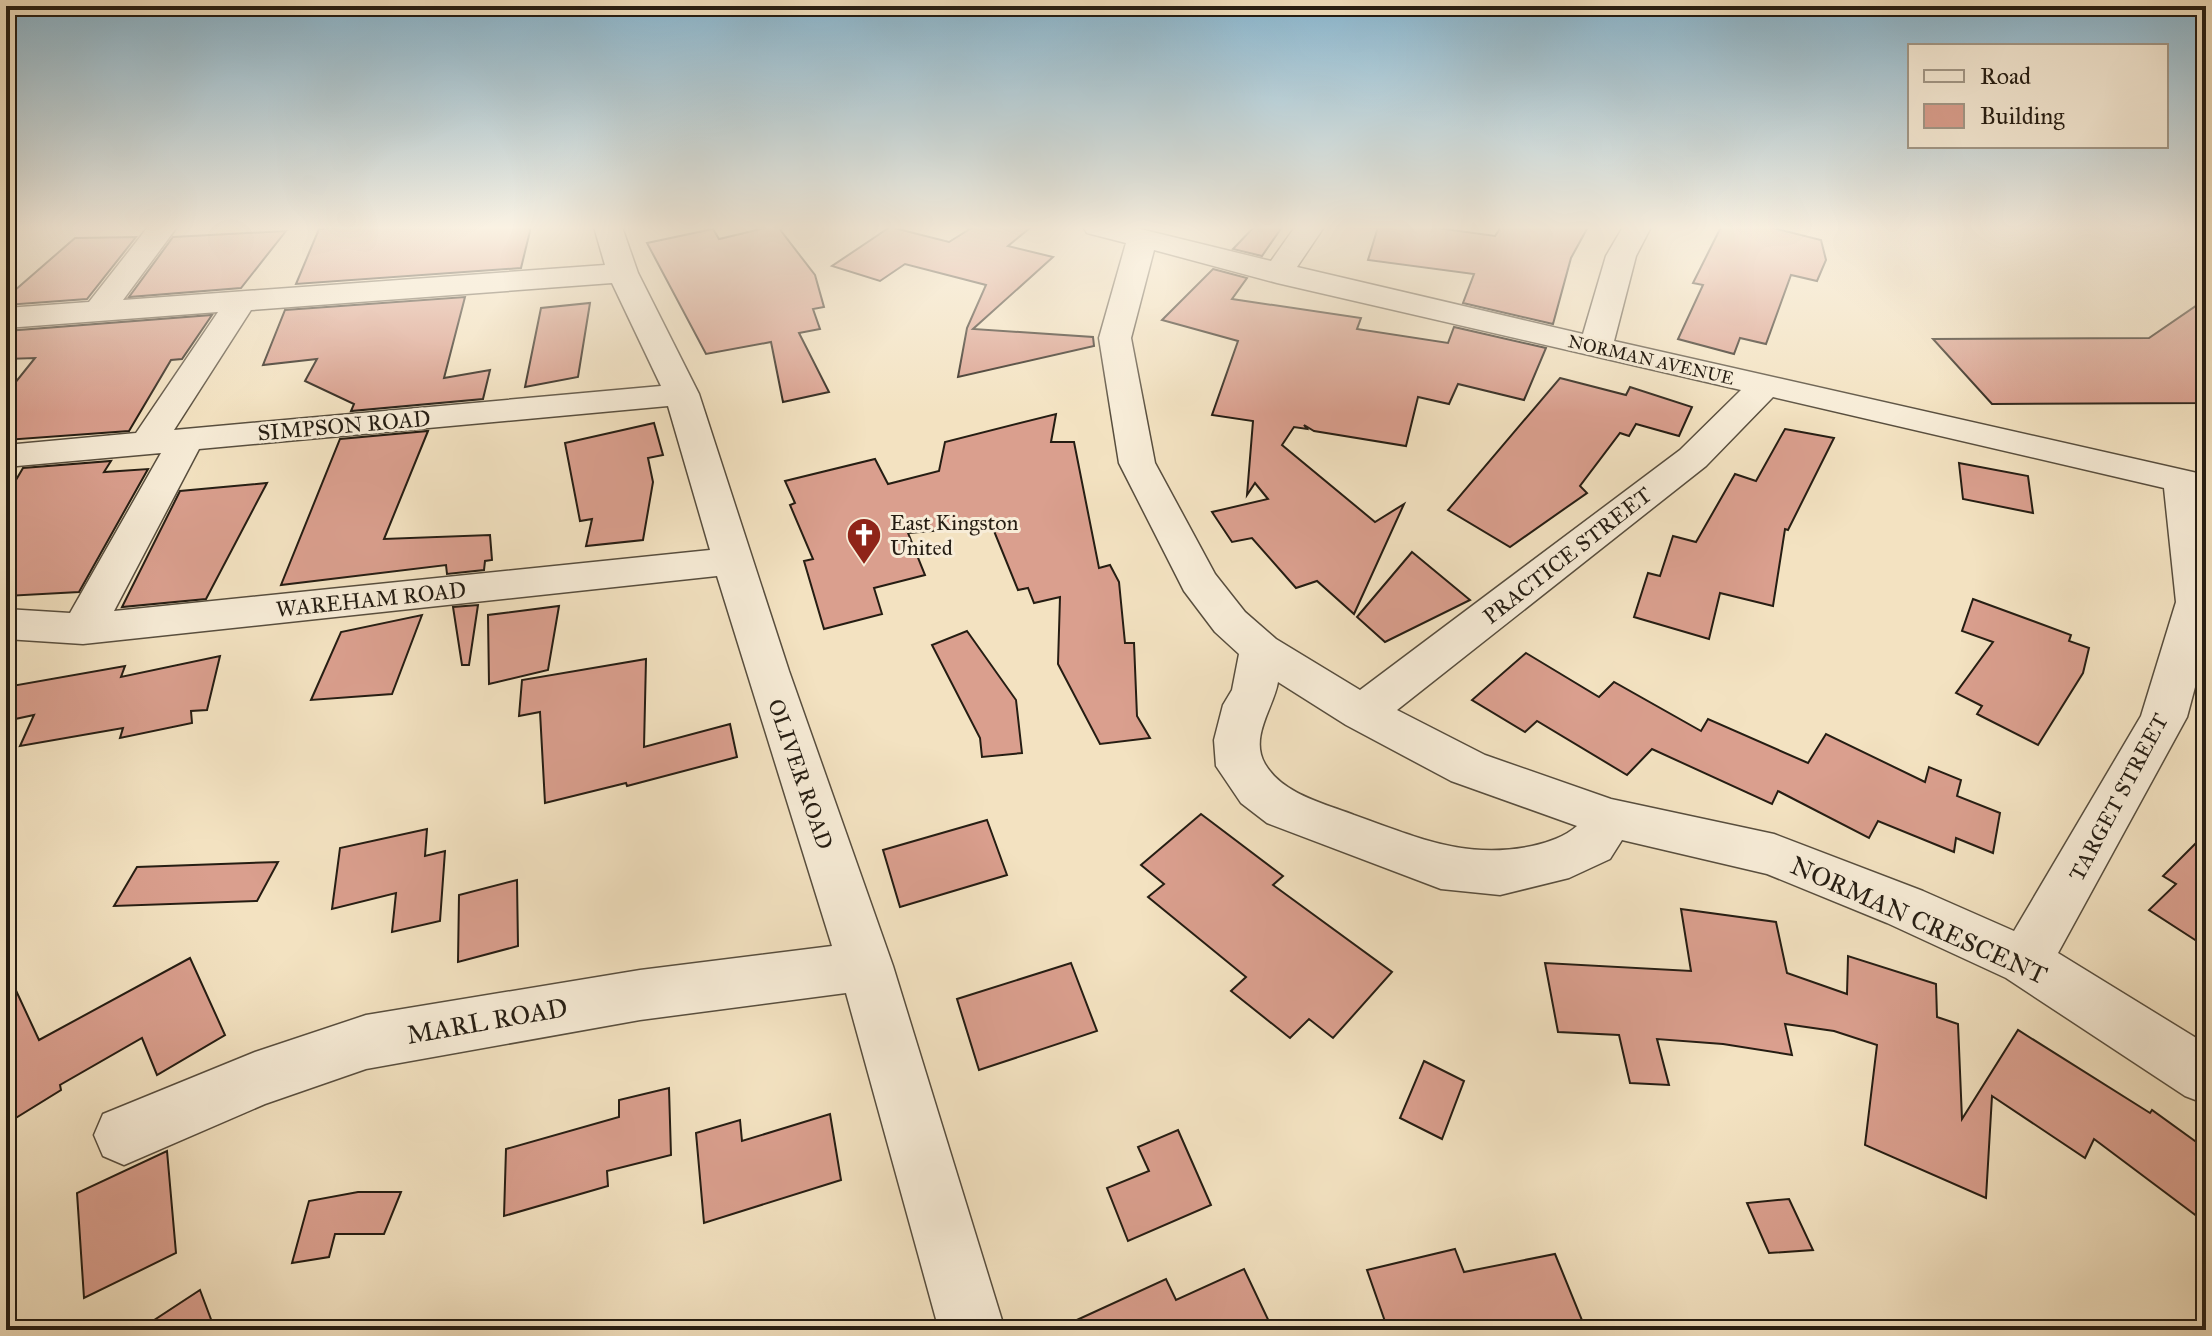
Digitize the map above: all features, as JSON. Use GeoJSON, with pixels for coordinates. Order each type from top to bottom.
{"type":"FeatureCollection","features":[{"type":"Feature","properties":{"kind":"street"},"geometry":{"type":"LineString","coordinates":[[99,311],[115,289]]}},
{"type":"Feature","properties":{"kind":"street"},"geometry":{"type":"LineString","coordinates":[[6,318],[407,289]]}},
{"type":"Feature","properties":{"kind":"street","name":"OLIVER ROAD"},"geometry":{"type":"LineString","coordinates":[[631,289],[682,394],[767,671],[866,966],[972,1330]]}},
{"type":"Feature","properties":{"kind":"street","name":"NORMAN CRESCENT"},"geometry":{"type":"LineString","coordinates":[[1128,289],[1115,338],[1137,463],[1198,581],[1230,622],[1261,650],[1362,713],[1468,768],[1610,818],[1774,855],[1905,907],[2025,961],[2206,1076]]}},
{"type":"Feature","properties":{"kind":"street","name":"NORMAN AVENUE"},"geometry":{"type":"LineString","coordinates":[[1349,289],[2194,484]]}},
{"type":"Feature","properties":{"kind":"street"},"geometry":{"type":"LineString","coordinates":[[1596,347],[1612,289]]}},
{"type":"Feature","properties":{"kind":"street"},"geometry":{"type":"LineString","coordinates":[[83,629],[167,441],[240,302]]}},
{"type":"Feature","properties":{"kind":"street","name":"PRACTICE STREET"},"geometry":{"type":"LineString","coordinates":[[1362,713],[1693,458],[1764,387]]}},
{"type":"Feature","properties":{"kind":"street","name":"SIMPSON ROAD"},"geometry":{"type":"LineString","coordinates":[[6,456],[682,394]]}},
{"type":"Feature","properties":{"kind":"street","name":"TARGET STREET"},"geometry":{"type":"LineString","coordinates":[[2025,961],[2098,838],[2164,717],[2197,602],[2194,484]]}},
{"type":"Feature","properties":{"kind":"street","name":"WAREHAM ROAD"},"geometry":{"type":"LineString","coordinates":[[6,624],[83,629],[735,561]]}},
{"type":"Feature","properties":{"kind":"street"},"geometry":{"type":"LineString","coordinates":[[1261,650],[1254,692],[1246,705],[1237,740],[1240,766],[1258,790],[1284,809],[1441,868],[1500,874],[1551,863],[1592,844],[1610,818]]}},
{"type":"Feature","properties":{"kind":"street","name":"MARL ROAD"},"geometry":{"type":"LineString","coordinates":[[124,1135],[255,1080],[366,1042],[640,995],[866,966]]}},
{"type":"Feature","properties":{"kind":"building"},"geometry":{"type":"Polygon","coordinates":[[[16,289],[95,289],[87,299],[6,305],[6,298],[16,289]]]}},
{"type":"Feature","properties":{"kind":"building"},"geometry":{"type":"Polygon","coordinates":[[[135,289],[224,289],[129,297],[135,289]]]}},
{"type":"Feature","properties":{"kind":"building"},"geometry":{"type":"Polygon","coordinates":[[[672,289],[819,289],[824,307],[813,309],[820,329],[799,333],[829,392],[783,402],[771,342],[706,354],[672,289]]]}},
{"type":"Feature","properties":{"kind":"building"},"geometry":{"type":"Polygon","coordinates":[[[984,289],[1017,289],[973,329],[1093,337],[1094,346],[958,377],[967,328],[984,289]]]}},
{"type":"Feature","properties":{"kind":"building"},"geometry":{"type":"Polygon","coordinates":[[[1193,289],[1239,289],[1232,299],[1361,318],[1357,329],[1448,343],[1454,327],[1546,348],[1524,400],[1458,384],[1449,404],[1418,397],[1406,446],[1314,431],[1304,425],[1307,429],[1294,427],[1282,445],[1375,522],[1404,504],[1354,614],[1317,581],[1296,588],[1252,538],[1232,542],[1212,512],[1268,499],[1255,483],[1247,495],[1253,421],[1212,415],[1238,341],[1162,320],[1193,289]]]}},
{"type":"Feature","properties":{"kind":"building"},"geometry":{"type":"Polygon","coordinates":[[[1468,289],[1562,289],[1553,324],[1463,303],[1468,289]]]}},
{"type":"Feature","properties":{"kind":"building"},"geometry":{"type":"Polygon","coordinates":[[[1701,289],[1786,289],[1766,344],[1740,338],[1734,354],[1678,339],[1701,289]]]}},
{"type":"Feature","properties":{"kind":"building"},"geometry":{"type":"Polygon","coordinates":[[[465,297],[444,378],[490,370],[483,399],[351,411],[354,404],[305,381],[317,359],[263,365],[285,310],[465,297]]]}},
{"type":"Feature","properties":{"kind":"building"},"geometry":{"type":"Polygon","coordinates":[[[2206,299],[2206,403],[1992,404],[1933,339],[2149,338],[2206,299]]]}},
{"type":"Feature","properties":{"kind":"building"},"geometry":{"type":"Polygon","coordinates":[[[590,303],[578,377],[525,387],[541,308],[590,303]]]}},
{"type":"Feature","properties":{"kind":"building"},"geometry":{"type":"Polygon","coordinates":[[[212,315],[182,359],[171,360],[129,431],[6,440],[6,394],[35,358],[6,359],[6,331],[212,315]]]}},
{"type":"Feature","properties":{"kind":"building"},"geometry":{"type":"Polygon","coordinates":[[[1560,378],[1626,395],[1630,387],[1692,407],[1679,436],[1636,424],[1629,436],[1620,433],[1580,486],[1587,493],[1510,547],[1448,510],[1560,378]]]}},
{"type":"Feature","properties":{"kind":"building"},"geometry":{"type":"Polygon","coordinates":[[[1056,414],[1051,442],[1074,442],[1099,568],[1110,565],[1119,582],[1125,643],[1134,643],[1137,716],[1150,738],[1100,744],[1058,664],[1060,597],[1034,603],[1028,588],[1018,590],[992,526],[908,533],[925,575],[874,588],[882,614],[824,629],[804,561],[813,559],[790,505],[795,503],[785,481],[875,459],[888,484],[939,471],[945,442],[1056,414]]]}},
{"type":"Feature","properties":{"kind":"building"},"geometry":{"type":"Polygon","coordinates":[[[654,423],[663,455],[648,458],[653,482],[643,540],[586,546],[592,519],[580,521],[565,443],[654,423]]]}},
{"type":"Feature","properties":{"kind":"building"},"geometry":{"type":"Polygon","coordinates":[[[1785,429],[1834,438],[1788,530],[1785,529],[1773,606],[1720,593],[1709,639],[1634,617],[1648,573],[1660,576],[1673,536],[1696,542],[1735,474],[1756,481],[1785,429]]]}},
{"type":"Feature","properties":{"kind":"building"},"geometry":{"type":"Polygon","coordinates":[[[428,431],[384,539],[490,535],[492,560],[485,561],[484,570],[447,574],[446,565],[281,585],[340,439],[428,431]]]}},
{"type":"Feature","properties":{"kind":"building"},"geometry":{"type":"Polygon","coordinates":[[[111,461],[104,472],[148,469],[79,592],[6,596],[6,497],[23,468],[111,461]]]}},
{"type":"Feature","properties":{"kind":"building"},"geometry":{"type":"Polygon","coordinates":[[[1959,463],[2028,476],[2033,513],[1963,499],[1959,463]]]}},
{"type":"Feature","properties":{"kind":"building"},"geometry":{"type":"Polygon","coordinates":[[[267,483],[206,599],[122,607],[180,491],[267,483]]]}},
{"type":"Feature","properties":{"kind":"building"},"geometry":{"type":"Polygon","coordinates":[[[1412,552],[1470,600],[1385,642],[1357,617],[1412,552]]]}},
{"type":"Feature","properties":{"kind":"building"},"geometry":{"type":"Polygon","coordinates":[[[1973,599],[2071,635],[2069,641],[2089,648],[2083,673],[2038,745],[1977,714],[1982,706],[1956,693],[1993,642],[1962,631],[1973,599]]]}},
{"type":"Feature","properties":{"kind":"building"},"geometry":{"type":"Polygon","coordinates":[[[478,605],[469,665],[462,665],[453,607],[478,605]]]}},
{"type":"Feature","properties":{"kind":"building"},"geometry":{"type":"Polygon","coordinates":[[[559,606],[548,670],[489,684],[488,615],[559,606]]]}},
{"type":"Feature","properties":{"kind":"building"},"geometry":{"type":"Polygon","coordinates":[[[422,615],[392,694],[311,700],[341,632],[422,615]]]}},
{"type":"Feature","properties":{"kind":"building"},"geometry":{"type":"Polygon","coordinates":[[[967,631],[1016,700],[1022,753],[982,757],[980,738],[932,645],[967,631]]]}},
{"type":"Feature","properties":{"kind":"building"},"geometry":{"type":"Polygon","coordinates":[[[1526,653],[1599,697],[1614,682],[1701,731],[1708,719],[1808,763],[1826,734],[1925,782],[1929,767],[1961,780],[1957,796],[2000,813],[1993,853],[1956,838],[1954,852],[1878,821],[1869,838],[1778,791],[1772,804],[1652,749],[1627,775],[1537,721],[1525,732],[1472,700],[1526,653]]]}},
{"type":"Feature","properties":{"kind":"building"},"geometry":{"type":"Polygon","coordinates":[[[220,656],[207,710],[191,711],[192,723],[120,738],[123,728],[20,746],[34,715],[6,721],[6,687],[125,666],[121,677],[220,656]]]}},
{"type":"Feature","properties":{"kind":"building"},"geometry":{"type":"Polygon","coordinates":[[[646,659],[644,747],[730,724],[737,757],[627,786],[626,783],[545,803],[540,712],[519,716],[522,680],[646,659]]]}},
{"type":"Feature","properties":{"kind":"building"},"geometry":{"type":"Polygon","coordinates":[[[1201,814],[1283,876],[1273,885],[1392,972],[1333,1038],[1309,1019],[1290,1038],[1231,991],[1246,977],[1148,897],[1164,884],[1141,865],[1201,814]]]}},
{"type":"Feature","properties":{"kind":"building"},"geometry":{"type":"Polygon","coordinates":[[[987,820],[1007,875],[900,907],[883,850],[987,820]]]}},
{"type":"Feature","properties":{"kind":"building"},"geometry":{"type":"Polygon","coordinates":[[[427,829],[425,856],[445,851],[440,921],[392,932],[396,893],[332,909],[340,848],[427,829]]]}},
{"type":"Feature","properties":{"kind":"building"},"geometry":{"type":"Polygon","coordinates":[[[2206,833],[2206,947],[2149,910],[2176,884],[2163,876],[2206,833]]]}},
{"type":"Feature","properties":{"kind":"building"},"geometry":{"type":"Polygon","coordinates":[[[278,862],[257,901],[114,906],[137,867],[278,862]]]}},
{"type":"Feature","properties":{"kind":"building"},"geometry":{"type":"Polygon","coordinates":[[[517,880],[518,946],[458,962],[459,895],[517,880]]]}},
{"type":"Feature","properties":{"kind":"building"},"geometry":{"type":"Polygon","coordinates":[[[1681,909],[1776,922],[1787,973],[1847,994],[1848,956],[1936,984],[1937,1017],[1958,1024],[1962,1119],[2018,1030],[2150,1113],[2152,1110],[2206,1149],[2206,1223],[2094,1139],[2085,1158],[1992,1096],[1986,1198],[1865,1145],[1877,1045],[1834,1031],[1785,1024],[1792,1055],[1723,1044],[1657,1039],[1669,1085],[1630,1083],[1619,1035],[1558,1032],[1545,963],[1691,971],[1681,909]]]}},
{"type":"Feature","properties":{"kind":"building"},"geometry":{"type":"Polygon","coordinates":[[[190,958],[225,1035],[157,1075],[142,1038],[60,1085],[61,1090],[6,1124],[6,969],[39,1040],[190,958]]]}},
{"type":"Feature","properties":{"kind":"building"},"geometry":{"type":"Polygon","coordinates":[[[1071,963],[1097,1031],[979,1070],[957,999],[1071,963]]]}},
{"type":"Feature","properties":{"kind":"building"},"geometry":{"type":"Polygon","coordinates":[[[1424,1061],[1464,1081],[1442,1139],[1400,1118],[1424,1061]]]}},
{"type":"Feature","properties":{"kind":"building"},"geometry":{"type":"Polygon","coordinates":[[[669,1088],[671,1155],[607,1171],[608,1186],[504,1216],[506,1149],[619,1117],[619,1100],[669,1088]]]}},
{"type":"Feature","properties":{"kind":"building"},"geometry":{"type":"Polygon","coordinates":[[[830,1114],[841,1180],[704,1223],[696,1133],[740,1120],[742,1141],[830,1114]]]}},
{"type":"Feature","properties":{"kind":"building"},"geometry":{"type":"Polygon","coordinates":[[[1178,1130],[1211,1205],[1128,1241],[1107,1188],[1149,1171],[1138,1147],[1178,1130]]]}},
{"type":"Feature","properties":{"kind":"building"},"geometry":{"type":"Polygon","coordinates":[[[167,1151],[176,1253],[84,1298],[77,1193],[167,1151]]]}},
{"type":"Feature","properties":{"kind":"building"},"geometry":{"type":"Polygon","coordinates":[[[358,1192],[401,1192],[384,1234],[335,1234],[329,1257],[292,1263],[309,1201],[358,1192]]]}},
{"type":"Feature","properties":{"kind":"building"},"geometry":{"type":"Polygon","coordinates":[[[1789,1199],[1813,1250],[1769,1253],[1747,1203],[1789,1199]]]}},
{"type":"Feature","properties":{"kind":"building"},"geometry":{"type":"Polygon","coordinates":[[[1455,1249],[1464,1272],[1555,1254],[1586,1330],[1388,1330],[1367,1270],[1455,1249]]]}},
{"type":"Feature","properties":{"kind":"building"},"geometry":{"type":"Polygon","coordinates":[[[1244,1269],[1273,1330],[1055,1330],[1166,1279],[1176,1300],[1244,1269]]]}},
{"type":"Feature","properties":{"kind":"building"},"geometry":{"type":"Polygon","coordinates":[[[200,1290],[215,1330],[139,1330],[200,1290]]]}},
{"type":"Feature","properties":{"kind":"place","name":"East Kingston United"},"geometry":{"type":"Point","coordinates":[864,566]}}]}
